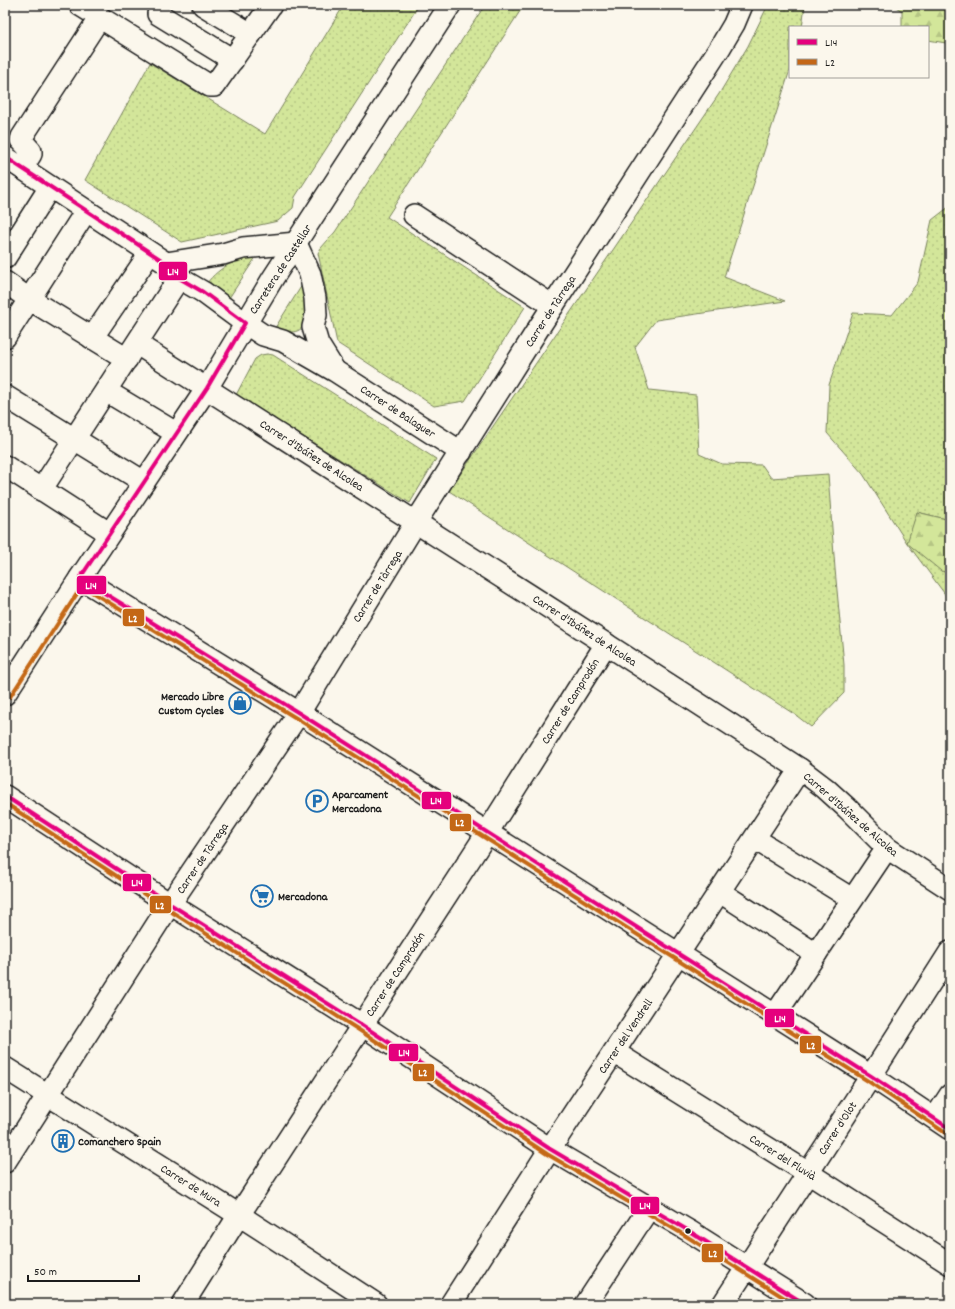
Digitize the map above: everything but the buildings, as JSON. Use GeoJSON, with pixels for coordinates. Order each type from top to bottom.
{"type":"FeatureCollection","features":[{"type":"Feature","properties":{"kind":"street"},"geometry":{"type":"LineString","coordinates":[[80,5],[210,86],[214,86],[233,60],[251,34],[267,6]]}},
{"type":"Feature","properties":{"kind":"street"},"geometry":{"type":"LineString","coordinates":[[203,5],[251,34]]}},
{"type":"Feature","properties":{"kind":"street","name":"Carrer de Tàrrega"},"geometry":{"type":"LineString","coordinates":[[5,1162],[47,1094],[170,904],[299,713],[416,522],[721,46],[734,24],[742,5]]}},
{"type":"Feature","properties":{"kind":"street","name":"Carretera de Castellar"},"geometry":{"type":"LineString","coordinates":[[5,694],[109,533],[206,388],[296,243],[446,8]]}},
{"type":"Feature","properties":{"kind":"street"},"geometry":{"type":"LineString","coordinates":[[140,42],[161,9],[233,60]]}},
{"type":"Feature","properties":{"kind":"street"},"geometry":{"type":"LineString","coordinates":[[22,168],[31,154],[31,151],[21,140],[22,137],[100,17]]}},
{"type":"Feature","properties":{"kind":"street","name":"Carrer de Balaguer"},"geometry":{"type":"LineString","coordinates":[[5,157],[165,265],[245,324],[263,335],[283,340],[335,371],[461,452]]}},
{"type":"Feature","properties":{"kind":"street"},"geometry":{"type":"LineString","coordinates":[[5,258],[50,187]]}},
{"type":"Feature","properties":{"kind":"street"},"geometry":{"type":"LineString","coordinates":[[5,337],[86,211]]}},
{"type":"Feature","properties":{"kind":"street"},"geometry":{"type":"LineString","coordinates":[[414,215],[553,306]]}},
{"type":"Feature","properties":{"kind":"street"},"geometry":{"type":"LineString","coordinates":[[92,338],[165,265],[223,254],[243,248],[296,243]]}},
{"type":"Feature","properties":{"kind":"street","name":"Carrer de Balaguer"},"geometry":{"type":"LineString","coordinates":[[283,340],[303,338],[308,335],[313,327],[316,315],[315,298],[310,274],[296,243]]}},
{"type":"Feature","properties":{"kind":"street"},"geometry":{"type":"LineString","coordinates":[[203,292],[201,280],[209,266],[223,254]]}},
{"type":"Feature","properties":{"kind":"street"},"geometry":{"type":"LineString","coordinates":[[41,490],[132,352],[165,265]]}},
{"type":"Feature","properties":{"kind":"street","name":"Carrer d'Ibáñez de Alcolea"},"geometry":{"type":"LineString","coordinates":[[5,282],[29,299],[92,338],[132,352],[206,388],[606,644],[800,769],[825,788],[847,808],[886,848],[950,889]]}},
{"type":"Feature","properties":{"kind":"street","name":"Carrer de Balaguer"},"geometry":{"type":"LineString","coordinates":[[313,327],[318,344],[335,371]]}},
{"type":"Feature","properties":{"kind":"street"},"geometry":{"type":"LineString","coordinates":[[106,391],[176,433]]}},
{"type":"Feature","properties":{"kind":"street"},"geometry":{"type":"LineString","coordinates":[[5,396],[144,482]]}},
{"type":"Feature","properties":{"kind":"street"},"geometry":{"type":"LineString","coordinates":[[5,466],[109,533]]}},
{"type":"Feature","properties":{"kind":"street"},"geometry":{"type":"LineString","coordinates":[[80,578],[299,713],[943,1123],[950,1095]]}},
{"type":"Feature","properties":{"kind":"street","name":"Carrer de Camprodón"},"geometry":{"type":"LineString","coordinates":[[183,1304],[239,1215],[487,833],[606,644]]}},
{"type":"Feature","properties":{"kind":"street","name":"Carrer del Vendrell"},"geometry":{"type":"LineString","coordinates":[[450,1304],[800,769]]}},
{"type":"Feature","properties":{"kind":"street"},"geometry":{"type":"LineString","coordinates":[[5,796],[170,904],[362,1026],[550,1150],[747,1266],[805,1304]]}},
{"type":"Feature","properties":{"kind":"street"},"geometry":{"type":"LineString","coordinates":[[754,839],[852,899]]}},
{"type":"Feature","properties":{"kind":"street"},"geometry":{"type":"LineString","coordinates":[[775,1015],[886,848]]}},
{"type":"Feature","properties":{"kind":"street"},"geometry":{"type":"LineString","coordinates":[[720,892],[816,954]]}},
{"type":"Feature","properties":{"kind":"street","name":"Carrer d'Olot"},"geometry":{"type":"LineString","coordinates":[[723,1304],[950,952]]}},
{"type":"Feature","properties":{"kind":"street","name":"Carrer del Fluvià"},"geometry":{"type":"LineString","coordinates":[[614,1052],[950,1264]]}},
{"type":"Feature","properties":{"kind":"street","name":"Carrer de Mura"},"geometry":{"type":"LineString","coordinates":[[5,1068],[239,1215],[376,1304]]}},
{"type":"Feature","properties":{"kind":"street"},"geometry":{"type":"LineString","coordinates":[[586,1304],[649,1208]]}},
{"type":"Feature","properties":{"kind":"green space"},"geometry":{"type":"Polygon","coordinates":[[[344,5],[419,5],[295,197],[293,208],[278,221],[182,242],[85,180],[150,63],[265,134],[344,5]]]}},
{"type":"Feature","properties":{"kind":"green space"},"geometry":{"type":"Polygon","coordinates":[[[485,5],[524,5],[387,217],[525,307],[465,401],[434,406],[337,343],[318,253],[335,232],[485,5]]]}},
{"type":"Feature","properties":{"kind":"green space"},"geometry":{"type":"Polygon","coordinates":[[[768,5],[805,5],[802,26],[789,26],[789,73],[724,277],[785,301],[656,320],[635,347],[649,390],[696,395],[699,454],[722,464],[762,465],[771,478],[828,474],[844,665],[844,693],[811,727],[797,716],[449,491],[719,94],[748,46],[768,5]]]}},
{"type":"Feature","properties":{"kind":"green space"},"geometry":{"type":"Polygon","coordinates":[[[893,5],[950,5],[950,43],[929,40],[929,26],[902,26],[902,11],[893,5]]]}},
{"type":"Feature","properties":{"kind":"green space"},"geometry":{"type":"Polygon","coordinates":[[[950,206],[950,276],[947,281],[950,288],[950,520],[917,512],[941,571],[950,573],[950,601],[907,543],[863,474],[827,433],[829,385],[853,313],[892,315],[918,282],[932,220],[950,206]]]}},
{"type":"Feature","properties":{"kind":"green space"},"geometry":{"type":"Polygon","coordinates":[[[258,254],[229,298],[206,284],[217,272],[229,264],[258,254]]]}},
{"type":"Feature","properties":{"kind":"green space"},"geometry":{"type":"Polygon","coordinates":[[[304,282],[306,293],[306,320],[304,325],[301,329],[293,332],[275,328],[304,282]]]}},
{"type":"Feature","properties":{"kind":"green space"},"geometry":{"type":"Polygon","coordinates":[[[261,355],[273,355],[436,459],[410,503],[236,395],[255,359],[261,355]]]}},
{"type":"Feature","properties":{"kind":"green space"},"geometry":{"type":"Polygon","coordinates":[[[917,512],[950,520],[950,573],[941,571],[907,543],[917,512]]]}},
{"type":"Feature","properties":{"kind":"transit line","name":"L14"},"geometry":{"type":"LineString","coordinates":[[5,157],[166,263],[179,278],[203,292],[245,323],[207,388],[80,578],[299,713],[871,1076],[950,1129]]}},
{"type":"Feature","properties":{"kind":"transit line","name":"L2"},"geometry":{"type":"LineString","coordinates":[[10,697],[82,586],[296,718],[868,1081],[947,1134]]}},
{"type":"Feature","properties":{"kind":"transit line","name":"L14"},"geometry":{"type":"LineString","coordinates":[[5,796],[170,904],[362,1025],[550,1149],[689,1231],[805,1304]]}},
{"type":"Feature","properties":{"kind":"transit line","name":"L2"},"geometry":{"type":"LineString","coordinates":[[5,803],[167,909],[359,1030],[547,1154],[686,1236],[794,1304]]}},
{"type":"Feature","properties":{"kind":"place","name":"Mercado Libre Custom Cycles"},"geometry":{"type":"Point","coordinates":[240,703]}},
{"type":"Feature","properties":{"kind":"place","name":"Aparcament Mercadona"},"geometry":{"type":"Point","coordinates":[317,801]}},
{"type":"Feature","properties":{"kind":"place","name":"Mercadona"},"geometry":{"type":"Point","coordinates":[262,896]}},
{"type":"Feature","properties":{"kind":"place","name":"Comanchero Spain"},"geometry":{"type":"Point","coordinates":[63,1141]}}]}
